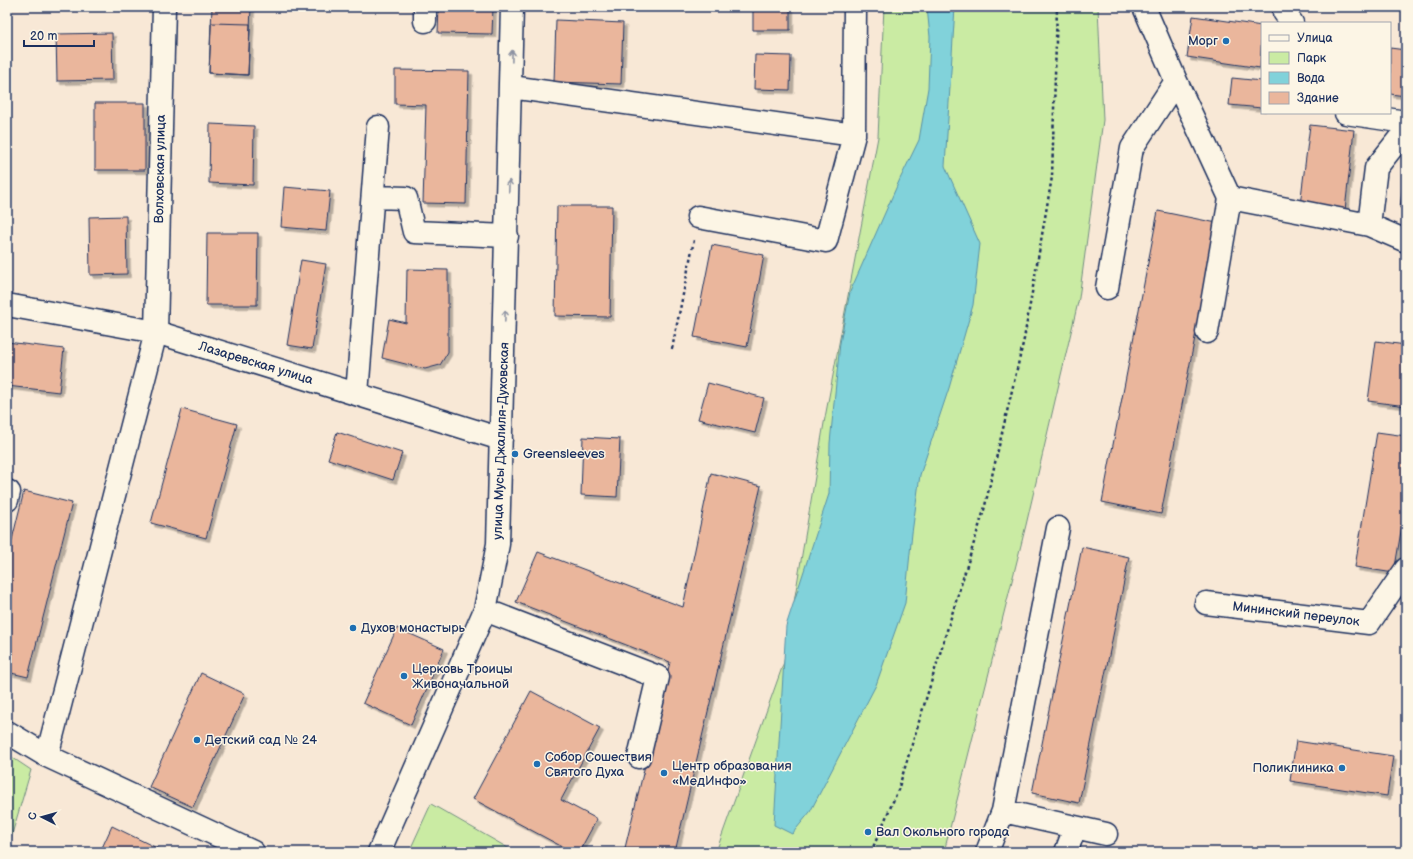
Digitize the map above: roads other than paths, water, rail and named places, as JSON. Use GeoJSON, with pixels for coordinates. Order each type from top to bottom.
{"type":"FeatureCollection","features":[{"type":"Feature","properties":{"kind":"street","name":"Волховская улица"},"geometry":{"type":"LineString","coordinates":[[47,756],[156,332],[164,7]]}},
{"type":"Feature","properties":{"kind":"street","name":"улица Мусы Джалиля-Духовская"},"geometry":{"type":"LineString","coordinates":[[379,852],[486,610],[498,544],[512,7]]}},
{"type":"Feature","properties":{"kind":"street"},"geometry":{"type":"LineString","coordinates":[[698,217],[826,241],[854,135],[855,7]]}},
{"type":"Feature","properties":{"kind":"street"},"geometry":{"type":"LineString","coordinates":[[1144,7],[1176,81],[1230,198],[1207,332]]}},
{"type":"Feature","properties":{"kind":"street"},"geometry":{"type":"LineString","coordinates":[[1107,288],[1132,148],[1176,81]]}},
{"type":"Feature","properties":{"kind":"street"},"geometry":{"type":"LineString","coordinates":[[511,87],[854,135]]}},
{"type":"Feature","properties":{"kind":"street"},"geometry":{"type":"LineString","coordinates":[[1353,114],[1406,122]]}},
{"type":"Feature","properties":{"kind":"street"},"geometry":{"type":"LineString","coordinates":[[357,394],[378,127]]}},
{"type":"Feature","properties":{"kind":"street"},"geometry":{"type":"LineString","coordinates":[[1369,225],[1376,168],[1406,130]]}},
{"type":"Feature","properties":{"kind":"street"},"geometry":{"type":"LineString","coordinates":[[373,197],[406,198],[414,232],[507,236]]}},
{"type":"Feature","properties":{"kind":"street"},"geometry":{"type":"LineString","coordinates":[[1230,198],[1369,225],[1406,241]]}},
{"type":"Feature","properties":{"kind":"street","name":"Лазаревская улица"},"geometry":{"type":"LineString","coordinates":[[7,305],[156,332],[501,439]]}},
{"type":"Feature","properties":{"kind":"street"},"geometry":{"type":"LineString","coordinates":[[7,491],[9,492],[7,500]]}},
{"type":"Feature","properties":{"kind":"street"},"geometry":{"type":"LineString","coordinates":[[987,852],[1003,811],[1058,528]]}},
{"type":"Feature","properties":{"kind":"street","name":"Мининский переулок"},"geometry":{"type":"LineString","coordinates":[[1206,603],[1368,623],[1406,569]]}},
{"type":"Feature","properties":{"kind":"street"},"geometry":{"type":"LineString","coordinates":[[486,610],[658,677],[639,757]]}},
{"type":"Feature","properties":{"kind":"street"},"geometry":{"type":"LineString","coordinates":[[7,732],[47,756],[253,852]]}},
{"type":"Feature","properties":{"kind":"street"},"geometry":{"type":"LineString","coordinates":[[1003,811],[1106,834]]}},
{"type":"Feature","properties":{"kind":"street"},"geometry":{"type":"LineString","coordinates":[[1066,852],[1075,828]]}},
{"type":"Feature","properties":{"kind":"water"},"geometry":{"type":"Polygon","coordinates":[[[927,7],[955,7],[945,166],[980,244],[973,305],[949,388],[920,475],[905,603],[876,685],[810,812],[792,834],[774,825],[786,626],[829,494],[830,443],[840,343],[850,292],[919,140],[928,88],[930,37],[927,7]]]}},
{"type":"Feature","properties":{"kind":"place","name":"Морг"},"geometry":{"type":"Point","coordinates":[1226,41]}},
{"type":"Feature","properties":{"kind":"place","name":"Greensleeves"},"geometry":{"type":"Point","coordinates":[515,454]}},
{"type":"Feature","properties":{"kind":"place","name":"Духов монастырь"},"geometry":{"type":"Point","coordinates":[353,628]}},
{"type":"Feature","properties":{"kind":"place","name":"Церковь Троицы Живоначальной"},"geometry":{"type":"Point","coordinates":[404,676]}},
{"type":"Feature","properties":{"kind":"place","name":"Детский сад № 24"},"geometry":{"type":"Point","coordinates":[197,740]}},
{"type":"Feature","properties":{"kind":"place","name":"Собор Сошествия Святого Духа"},"geometry":{"type":"Point","coordinates":[537,764]}},
{"type":"Feature","properties":{"kind":"place","name":"Поликлиника"},"geometry":{"type":"Point","coordinates":[1342,768]}},
{"type":"Feature","properties":{"kind":"place","name":"Центр образования «МедИнфо»"},"geometry":{"type":"Point","coordinates":[664,773]}},
{"type":"Feature","properties":{"kind":"place","name":"Вал Окольного города"},"geometry":{"type":"Point","coordinates":[868,832]}}]}
